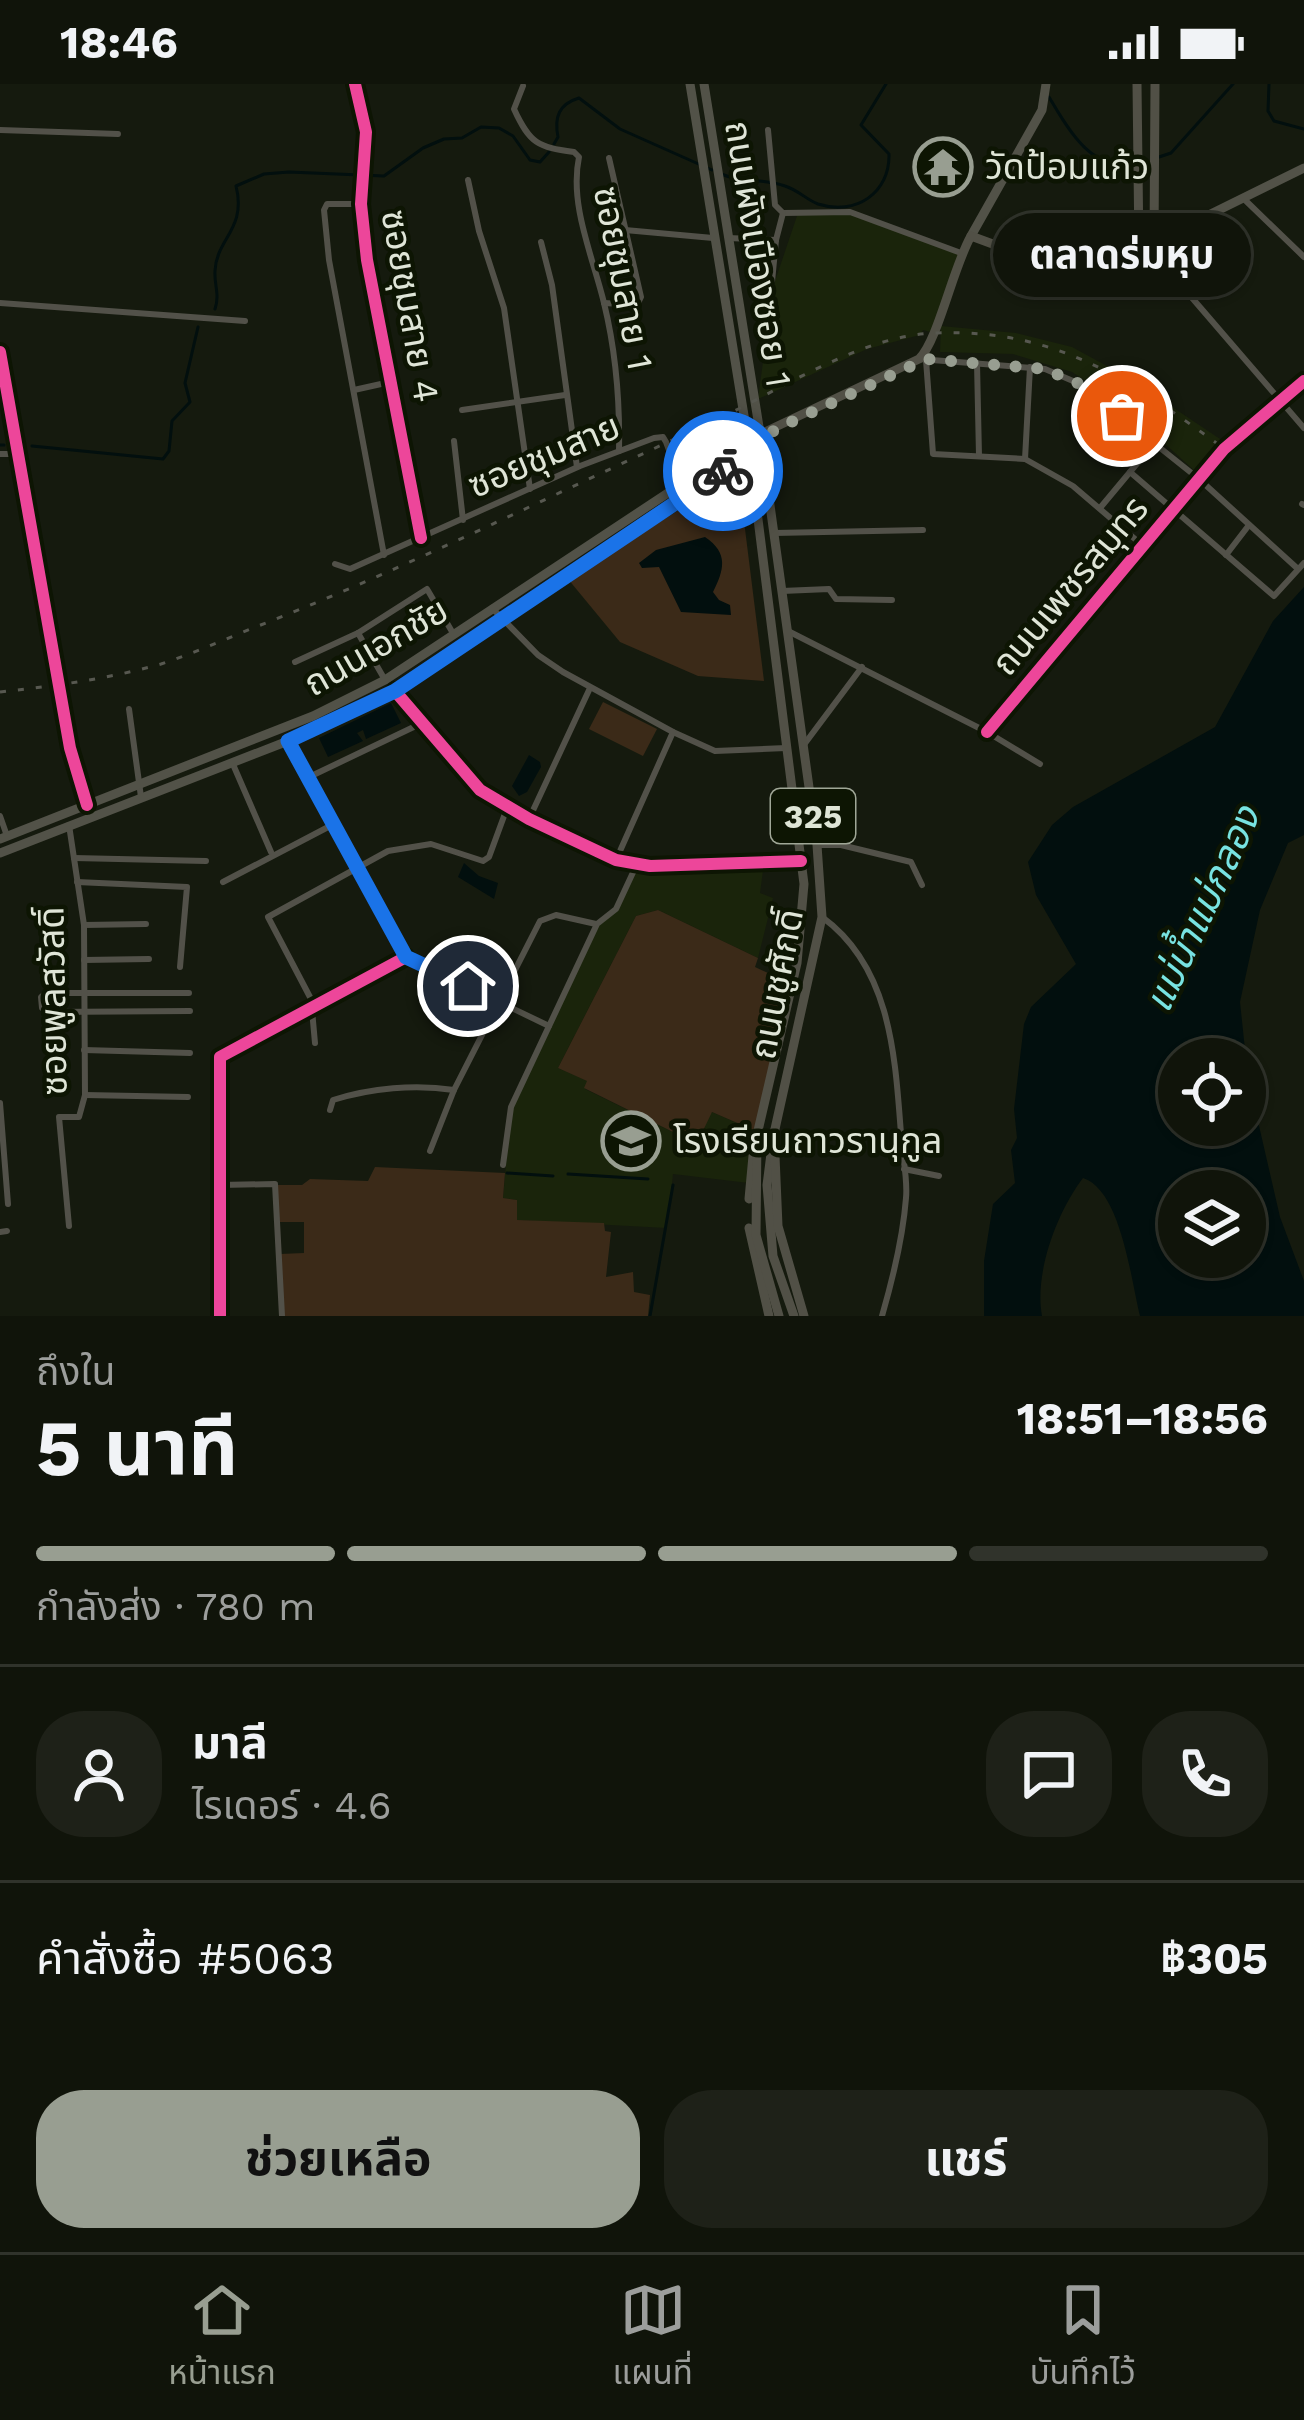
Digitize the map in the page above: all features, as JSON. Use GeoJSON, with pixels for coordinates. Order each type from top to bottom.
{"type":"FeatureCollection","features":[{"type":"Feature","properties":{"kind":"main road","name":"ถนนผังเมืองซอย 1"},"geometry":{"type":"LineString","coordinates":[[690,84],[748,440]]}},
{"type":"Feature","properties":{"kind":"main road","name":"ถนนผังเมืองซอย 1"},"geometry":{"type":"LineString","coordinates":[[704,84],[761,439]]}},
{"type":"Feature","properties":{"kind":"main road"},"geometry":{"type":"LineString","coordinates":[[750,453],[774,430],[923,359],[961,253],[1042,110],[1046,84]]}},
{"type":"Feature","properties":{"kind":"main road"},"geometry":{"type":"LineString","coordinates":[[1138,84],[1138,250]]}},
{"type":"Feature","properties":{"kind":"main road"},"geometry":{"type":"LineString","coordinates":[[1154,84],[1154,242]]}},
{"type":"Feature","properties":{"kind":"main road"},"geometry":{"type":"LineString","coordinates":[[971,236],[1079,276],[1304,168]]}},
{"type":"Feature","properties":{"kind":"main road"},"geometry":{"type":"LineString","coordinates":[[930,346],[939,360]]}},
{"type":"Feature","properties":{"kind":"main road"},"geometry":{"type":"LineString","coordinates":[[0,352],[70,748],[87,805]]}},
{"type":"Feature","properties":{"kind":"main road"},"geometry":{"type":"LineString","coordinates":[[737,386],[751,384]]}},
{"type":"Feature","properties":{"kind":"main road"},"geometry":{"type":"LineString","coordinates":[[748,440],[761,439]]}},
{"type":"Feature","properties":{"kind":"main road","name":"ถนนชูศักดิ์"},"geometry":{"type":"LineString","coordinates":[[761,439],[817,845],[822,917],[762,1183],[756,1235],[779,1316]]}},
{"type":"Feature","properties":{"kind":"main road","name":"ถนนชูศักดิ์"},"geometry":{"type":"LineString","coordinates":[[748,440],[801,861],[804,921],[758,1135],[773,1256],[794,1316]]}},
{"type":"Feature","properties":{"kind":"main road","name":"ถนนเอกชัย"},"geometry":{"type":"LineString","coordinates":[[0,853],[314,716],[385,680],[748,440]]}},
{"type":"Feature","properties":{"kind":"main road","name":"ถนนเอกชัย"},"geometry":{"type":"LineString","coordinates":[[4,838],[87,805],[288,741],[395,691],[750,453]]}},
{"type":"Feature","properties":{"kind":"main road"},"geometry":{"type":"LineString","coordinates":[[714,477],[739,477],[755,497]]}},
{"type":"Feature","properties":{"kind":"main road"},"geometry":{"type":"LineString","coordinates":[[760,546],[775,538]]}},
{"type":"Feature","properties":{"kind":"main road"},"geometry":{"type":"LineString","coordinates":[[758,1135],[750,1173],[749,1240],[769,1316]]}},
{"type":"Feature","properties":{"kind":"main road"},"geometry":{"type":"LineString","coordinates":[[773,1138],[778,1226],[804,1316]]}},
{"type":"Feature","properties":{"kind":"street","name":"ซอยชุมสาย 4"},"geometry":{"type":"LineString","coordinates":[[355,84],[366,132],[361,204],[389,382],[421,538]]}},
{"type":"Feature","properties":{"kind":"street","name":"ซอยชุมสาย 1"},"geometry":{"type":"LineString","coordinates":[[524,86],[514,110],[533,141],[574,152],[579,158],[575,174],[584,230],[617,370],[619,451]]}},
{"type":"Feature","properties":{"kind":"street"},"geometry":{"type":"LineString","coordinates":[[0,130],[118,134]]}},
{"type":"Feature","properties":{"kind":"street"},"geometry":{"type":"LineString","coordinates":[[768,130],[775,205],[783,213],[850,212],[961,253]]}},
{"type":"Feature","properties":{"kind":"street"},"geometry":{"type":"LineString","coordinates":[[604,303],[640,304],[609,158]]}},
{"type":"Feature","properties":{"kind":"street"},"geometry":{"type":"LineString","coordinates":[[468,180],[478,231],[504,308],[530,488]]}},
{"type":"Feature","properties":{"kind":"street"},"geometry":{"type":"LineString","coordinates":[[1244,200],[1304,256]]}},
{"type":"Feature","properties":{"kind":"street"},"geometry":{"type":"LineString","coordinates":[[361,204],[327,204],[324,210],[329,260],[384,555]]}},
{"type":"Feature","properties":{"kind":"street"},"geometry":{"type":"LineString","coordinates":[[765,356],[783,213]]}},
{"type":"Feature","properties":{"kind":"street"},"geometry":{"type":"LineString","coordinates":[[625,230],[713,238]]}},
{"type":"Feature","properties":{"kind":"street"},"geometry":{"type":"LineString","coordinates":[[728,238],[776,240]]}},
{"type":"Feature","properties":{"kind":"street"},"geometry":{"type":"LineString","coordinates":[[541,242],[552,285],[577,467]]}},
{"type":"Feature","properties":{"kind":"street"},"geometry":{"type":"LineString","coordinates":[[1154,242],[1156,256],[1304,428]]}},
{"type":"Feature","properties":{"kind":"street"},"geometry":{"type":"LineString","coordinates":[[0,303],[245,322]]}},
{"type":"Feature","properties":{"kind":"street"},"geometry":{"type":"LineString","coordinates":[[1130,472],[1274,596],[1301,566],[1080,384],[1045,369],[923,359],[934,454],[1025,458],[1073,486],[1142,545]]}},
{"type":"Feature","properties":{"kind":"street"},"geometry":{"type":"LineString","coordinates":[[977,362],[979,456]]}},
{"type":"Feature","properties":{"kind":"street"},"geometry":{"type":"LineString","coordinates":[[1025,458],[1030,367]]}},
{"type":"Feature","properties":{"kind":"street","name":"ถนนเพชรสมุทร"},"geometry":{"type":"LineString","coordinates":[[987,732],[1224,449],[1304,381]]}},
{"type":"Feature","properties":{"kind":"street"},"geometry":{"type":"LineString","coordinates":[[354,390],[389,382]]}},
{"type":"Feature","properties":{"kind":"street"},"geometry":{"type":"LineString","coordinates":[[462,410],[566,395]]}},
{"type":"Feature","properties":{"kind":"street","name":"ซอยชุมสาย"},"geometry":{"type":"LineString","coordinates":[[335,564],[350,569],[577,467],[663,436],[681,483]]}},
{"type":"Feature","properties":{"kind":"street"},"geometry":{"type":"LineString","coordinates":[[454,441],[463,520]]}},
{"type":"Feature","properties":{"kind":"street"},"geometry":{"type":"LineString","coordinates":[[1100,508],[1155,442]]}},
{"type":"Feature","properties":{"kind":"street"},"geometry":{"type":"LineString","coordinates":[[0,454],[18,454]]}},
{"type":"Feature","properties":{"kind":"street"},"geometry":{"type":"LineString","coordinates":[[1226,555],[1250,525]]}},
{"type":"Feature","properties":{"kind":"street"},"geometry":{"type":"LineString","coordinates":[[775,538],[923,530]]}},
{"type":"Feature","properties":{"kind":"street"},"geometry":{"type":"LineString","coordinates":[[295,662],[358,633],[427,589],[454,635]]}},
{"type":"Feature","properties":{"kind":"street"},"geometry":{"type":"LineString","coordinates":[[782,591],[829,589],[840,599],[892,600]]}},
{"type":"Feature","properties":{"kind":"street"},"geometry":{"type":"LineString","coordinates":[[492,608],[538,655],[673,732],[715,751],[789,747]]}},
{"type":"Feature","properties":{"kind":"street"},"geometry":{"type":"LineString","coordinates":[[788,631],[1040,764]]}},
{"type":"Feature","properties":{"kind":"street"},"geometry":{"type":"LineString","coordinates":[[358,633],[385,680]]}},
{"type":"Feature","properties":{"kind":"street"},"geometry":{"type":"LineString","coordinates":[[803,746],[862,668]]}},
{"type":"Feature","properties":{"kind":"street"},"geometry":{"type":"LineString","coordinates":[[529,819],[590,688]]}},
{"type":"Feature","properties":{"kind":"street"},"geometry":{"type":"LineString","coordinates":[[395,691],[480,790],[507,808],[616,860],[636,866],[801,861]]}},
{"type":"Feature","properties":{"kind":"street"},"geometry":{"type":"LineString","coordinates":[[129,709],[139,792]]}},
{"type":"Feature","properties":{"kind":"street"},"geometry":{"type":"LineString","coordinates":[[308,778],[422,723]]}},
{"type":"Feature","properties":{"kind":"street"},"geometry":{"type":"LineString","coordinates":[[616,860],[673,732]]}},
{"type":"Feature","properties":{"kind":"street"},"geometry":{"type":"LineString","coordinates":[[288,741],[406,957],[549,1026]]}},
{"type":"Feature","properties":{"kind":"street"},"geometry":{"type":"LineString","coordinates":[[232,762],[272,854]]}},
{"type":"Feature","properties":{"kind":"street"},"geometry":{"type":"LineString","coordinates":[[315,1043],[312,1008],[268,917],[388,850],[430,844],[482,861],[489,857],[507,808]]}},
{"type":"Feature","properties":{"kind":"street"},"geometry":{"type":"LineString","coordinates":[[0,816],[4,838]]}},
{"type":"Feature","properties":{"kind":"street","name":"ซอยพูลสวัสดิ์"},"geometry":{"type":"LineString","coordinates":[[69,825],[84,926],[86,1095],[79,1117],[59,1117],[69,1226]]}},
{"type":"Feature","properties":{"kind":"street"},"geometry":{"type":"LineString","coordinates":[[223,882],[332,825]]}},
{"type":"Feature","properties":{"kind":"street"},"geometry":{"type":"LineString","coordinates":[[817,845],[841,845],[911,862],[922,885]]}},
{"type":"Feature","properties":{"kind":"street"},"geometry":{"type":"LineString","coordinates":[[74,858],[206,861]]}},
{"type":"Feature","properties":{"kind":"street"},"geometry":{"type":"LineString","coordinates":[[503,1165],[511,1107],[597,924],[616,909],[636,866]]}},
{"type":"Feature","properties":{"kind":"street"},"geometry":{"type":"LineString","coordinates":[[77,882],[187,887],[180,968]]}},
{"type":"Feature","properties":{"kind":"street"},"geometry":{"type":"LineString","coordinates":[[430,1151],[454,1090],[539,921],[556,915],[597,924]]}},
{"type":"Feature","properties":{"kind":"street"},"geometry":{"type":"LineString","coordinates":[[822,917],[864,961],[880,997],[895,1073],[907,1193],[882,1316]]}},
{"type":"Feature","properties":{"kind":"street"},"geometry":{"type":"LineString","coordinates":[[84,926],[146,924]]}},
{"type":"Feature","properties":{"kind":"street"},"geometry":{"type":"LineString","coordinates":[[220,1316],[220,1058],[406,957]]}},
{"type":"Feature","properties":{"kind":"street"},"geometry":{"type":"LineString","coordinates":[[84,960],[149,959]]}},
{"type":"Feature","properties":{"kind":"street"},"geometry":{"type":"LineString","coordinates":[[188,993],[46,993],[41,997],[44,1011],[190,1011]]}},
{"type":"Feature","properties":{"kind":"street"},"geometry":{"type":"LineString","coordinates":[[84,1050],[190,1053]]}},
{"type":"Feature","properties":{"kind":"street"},"geometry":{"type":"LineString","coordinates":[[330,1110],[333,1100],[350,1095],[426,1086],[454,1090]]}},
{"type":"Feature","properties":{"kind":"street"},"geometry":{"type":"LineString","coordinates":[[86,1095],[188,1097]]}},
{"type":"Feature","properties":{"kind":"street"},"geometry":{"type":"LineString","coordinates":[[0,1103],[8,1204]]}},
{"type":"Feature","properties":{"kind":"street"},"geometry":{"type":"LineString","coordinates":[[904,1169],[939,1176]]}},
{"type":"Feature","properties":{"kind":"street"},"geometry":{"type":"LineString","coordinates":[[220,1184],[275,1184],[282,1316]]}},
{"type":"Feature","properties":{"kind":"shaded area"},"geometry":{"type":"Polygon","coordinates":[[[850,212],[961,253],[934,333],[923,330],[920,335],[867,349],[758,399],[773,287],[798,213],[850,212]]]}},
{"type":"Feature","properties":{"kind":"shaded area"},"geometry":{"type":"Polygon","coordinates":[[[941,326],[1016,333],[1072,347],[1129,378],[1223,441],[1196,472],[1120,403],[1072,372],[1013,354],[940,352],[941,326]]]}},
{"type":"Feature","properties":{"kind":"shaded area"},"geometry":{"type":"Polygon","coordinates":[[[721,484],[740,489],[764,681],[698,676],[620,642],[568,579],[721,484]]]}},
{"type":"Feature","properties":{"kind":"shaded area"},"geometry":{"type":"Polygon","coordinates":[[[603,702],[657,729],[643,756],[589,729],[603,702]]]}},
{"type":"Feature","properties":{"kind":"shaded area","name":"โรงเรียนถาวรานุกูล"},"geometry":{"type":"Polygon","coordinates":[[[764,863],[760,893],[773,898],[758,958],[658,910],[636,916],[558,1068],[588,1081],[585,1089],[679,1135],[712,1112],[758,1132],[749,1183],[673,1174],[667,1228],[516,1220],[517,1200],[503,1198],[511,1107],[597,924],[610,916],[636,866],[764,863]]]}},
{"type":"Feature","properties":{"kind":"shaded area"},"geometry":{"type":"Polygon","coordinates":[[[658,910],[758,958],[755,967],[792,984],[758,1132],[712,1112],[699,1139],[679,1135],[584,1088],[587,1081],[558,1068],[636,916],[658,910]]]}},
{"type":"Feature","properties":{"kind":"shaded area"},"geometry":{"type":"Polygon","coordinates":[[[375,1167],[505,1173],[503,1198],[517,1200],[517,1220],[604,1223],[605,1231],[611,1232],[606,1277],[633,1272],[634,1292],[650,1295],[648,1316],[283,1316],[280,1254],[304,1253],[304,1222],[278,1222],[276,1185],[302,1185],[310,1179],[368,1181],[375,1167]]]}},
{"type":"Feature","properties":{"kind":"water"},"geometry":{"type":"Polygon","coordinates":[[[705,537],[718,549],[722,562],[713,592],[730,605],[731,615],[681,612],[659,567],[642,568],[639,563],[656,550],[705,537]]]}},
{"type":"Feature","properties":{"kind":"water","name":"แม่น้ำแม่กลอง"},"geometry":{"type":"Polygon","coordinates":[[[1304,587],[1304,835],[1288,843],[1260,910],[1240,1002],[1244,1038],[1158,1038],[1158,1146],[1264,1146],[1280,1217],[1304,1281],[1304,1316],[1140,1316],[1115,1217],[1096,1186],[1083,1178],[1050,1244],[1041,1281],[1042,1316],[984,1316],[984,1261],[993,1204],[1015,1183],[1011,1150],[1017,1138],[1014,1109],[1024,1024],[1031,1007],[1076,964],[1036,895],[1028,862],[1052,825],[1073,807],[1215,727],[1273,621],[1304,587]]]}},
{"type":"Feature","properties":{"kind":"water"},"geometry":{"type":"Polygon","coordinates":[[[391,703],[401,723],[366,739],[363,730],[357,733],[363,741],[328,757],[319,738],[391,703]]]}},
{"type":"Feature","properties":{"kind":"water"},"geometry":{"type":"Polygon","coordinates":[[[529,755],[541,767],[527,792],[519,796],[512,786],[529,755]]]}},
{"type":"Feature","properties":{"kind":"water"},"geometry":{"type":"Polygon","coordinates":[[[464,863],[498,883],[494,899],[458,877],[464,863]]]}},
{"type":"Feature","properties":{"kind":"waterway"},"geometry":{"type":"LineString","coordinates":[[721,174],[777,184],[818,204],[857,204],[877,190],[888,168],[889,154],[861,125],[886,84]]}},
{"type":"Feature","properties":{"kind":"waterway"},"geometry":{"type":"LineString","coordinates":[[1159,157],[1171,153],[1233,84]]}},
{"type":"Feature","properties":{"kind":"waterway"},"geometry":{"type":"LineString","coordinates":[[1269,84],[1268,111],[1274,121],[1304,129]]}},
{"type":"Feature","properties":{"kind":"waterway"},"geometry":{"type":"LineString","coordinates":[[1049,97],[1092,154],[1104,161],[1132,164]]}},
{"type":"Feature","properties":{"kind":"waterway"},"geometry":{"type":"LineString","coordinates":[[554,144],[560,112],[579,98],[620,129],[712,170]]}},
{"type":"Feature","properties":{"kind":"waterway"},"geometry":{"type":"LineString","coordinates":[[215,309],[217,260],[237,213],[236,186],[264,174],[289,172],[384,176],[423,148],[462,138],[481,127],[499,128],[513,136],[530,160],[540,162],[549,152]]}},
{"type":"Feature","properties":{"kind":"waterway"},"geometry":{"type":"LineString","coordinates":[[32,446],[163,459],[169,451],[172,421],[190,402],[185,383],[198,327]]}},
{"type":"Feature","properties":{"kind":"waterway"},"geometry":{"type":"LineString","coordinates":[[507,1173],[553,1176]]}},
{"type":"Feature","properties":{"kind":"waterway"},"geometry":{"type":"LineString","coordinates":[[568,1174],[648,1179]]}},
{"type":"Feature","properties":{"kind":"waterway"},"geometry":{"type":"LineString","coordinates":[[650,1316],[673,1185]]}},
{"type":"Feature","properties":{"kind":"railway"},"geometry":{"type":"LineString","coordinates":[[0,692],[121,674],[202,649],[434,551],[845,356],[905,337],[980,334],[1058,350],[1127,383],[1230,453]]}},
{"type":"Feature","properties":{"kind":"cycle path"},"geometry":{"type":"LineString","coordinates":[[355,84],[366,132],[361,204],[367,260],[421,538]]}},
{"type":"Feature","properties":{"kind":"cycle path"},"geometry":{"type":"LineString","coordinates":[[0,352],[70,748],[87,805]]}},
{"type":"Feature","properties":{"kind":"cycle path"},"geometry":{"type":"LineString","coordinates":[[987,732],[1224,449],[1304,381]]}},
{"type":"Feature","properties":{"kind":"cycle path"},"geometry":{"type":"LineString","coordinates":[[395,691],[480,790],[616,860],[650,866],[801,861]]}},
{"type":"Feature","properties":{"kind":"cycle path"},"geometry":{"type":"LineString","coordinates":[[220,1316],[220,1057],[406,957]]}},
{"type":"Feature","properties":{"kind":"way so far"},"geometry":{"type":"LineString","coordinates":[[723,471],[763,445],[774,430],[920,359],[1045,369],[1080,384],[1122,416]]}},
{"type":"Feature","properties":{"kind":"place","name":"วัดป้อมแก้ว"},"geometry":{"type":"Point","coordinates":[943,167]}},
{"type":"Feature","properties":{"kind":"place","name":"ตลาดร่มหุบ"},"geometry":{"type":"Point","coordinates":[1122,416]}},
{"type":"Feature","properties":{"kind":"place","name":"โรงเรียนถาวรานุกูล"},"geometry":{"type":"Point","coordinates":[631,1141]}},
{"type":"Feature","properties":{"kind":"route"},"geometry":{"type":"LineString","coordinates":[[468,986],[406,957],[288,741],[395,691],[723,471]]}}]}
